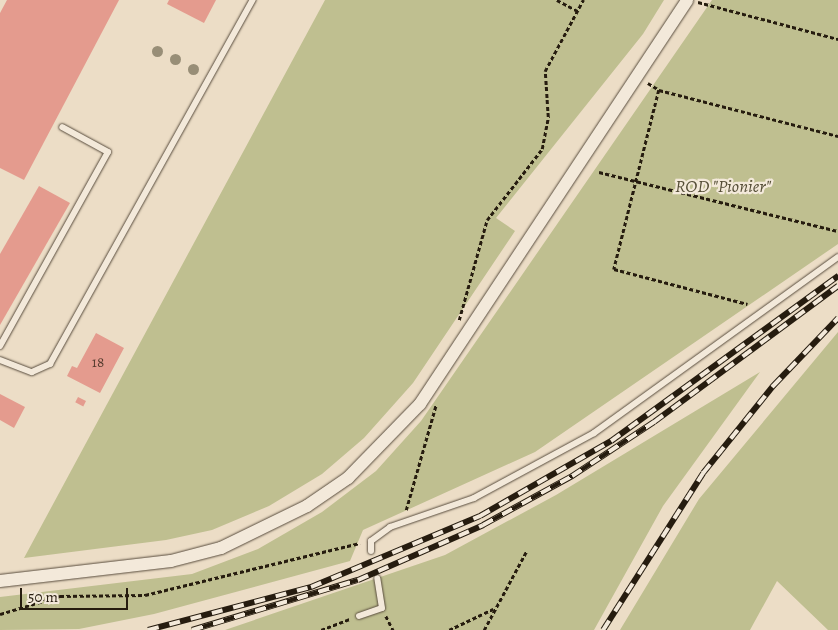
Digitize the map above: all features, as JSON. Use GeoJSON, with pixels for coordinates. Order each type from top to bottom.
{"type":"FeatureCollection","features":[{"type":"Feature","properties":{"kind":"street"},"geometry":{"type":"LineString","coordinates":[[0,581],[163,562],[221,548],[308,506],[348,478],[420,404],[687,0]]}},
{"type":"Feature","properties":{"kind":"lane"},"geometry":{"type":"LineString","coordinates":[[0,360],[32,372],[50,364],[254,0]]}},
{"type":"Feature","properties":{"kind":"lane"},"geometry":{"type":"LineString","coordinates":[[0,346],[108,152],[62,127]]}},
{"type":"Feature","properties":{"kind":"lane"},"geometry":{"type":"LineString","coordinates":[[371,551],[372,541],[390,527],[482,494],[594,433],[838,257]]}},
{"type":"Feature","properties":{"kind":"lane"},"geometry":{"type":"LineString","coordinates":[[359,616],[382,608],[377,578]]}},
{"type":"Feature","properties":{"kind":"path"},"geometry":{"type":"LineString","coordinates":[[557,0],[578,11]]}},
{"type":"Feature","properties":{"kind":"path"},"geometry":{"type":"LineString","coordinates":[[458,323],[487,220],[542,148],[548,117],[545,71],[583,0]]}},
{"type":"Feature","properties":{"kind":"path"},"geometry":{"type":"LineString","coordinates":[[695,0],[838,40]]}},
{"type":"Feature","properties":{"kind":"path"},"geometry":{"type":"LineString","coordinates":[[747,304],[614,269],[659,90],[838,136]]}},
{"type":"Feature","properties":{"kind":"path"},"geometry":{"type":"LineString","coordinates":[[599,172],[838,231]]}},
{"type":"Feature","properties":{"kind":"path"},"geometry":{"type":"LineString","coordinates":[[390,527],[408,507],[438,394]]}},
{"type":"Feature","properties":{"kind":"path"},"geometry":{"type":"LineString","coordinates":[[0,614],[60,596],[122,597],[179,588],[372,541]]}},
{"type":"Feature","properties":{"kind":"path"},"geometry":{"type":"LineString","coordinates":[[484,630],[526,552]]}},
{"type":"Feature","properties":{"kind":"path"},"geometry":{"type":"LineString","coordinates":[[382,608],[393,630]]}},
{"type":"Feature","properties":{"kind":"path"},"geometry":{"type":"LineString","coordinates":[[449,630],[495,609]]}},
{"type":"Feature","properties":{"kind":"path"},"geometry":{"type":"LineString","coordinates":[[321,630],[359,616]]}},
{"type":"Feature","properties":{"kind":"green space"},"geometry":{"type":"Polygon","coordinates":[[[325,0],[664,0],[643,34],[496,218],[515,231],[413,383],[364,438],[322,474],[269,506],[212,530],[166,540],[24,558],[325,0]]]}},
{"type":"Feature","properties":{"kind":"green space","name":"ROD \"Pionier\""},"geometry":{"type":"Polygon","coordinates":[[[712,0],[838,0],[838,244],[535,452],[363,530],[350,561],[154,614],[79,629],[0,630],[0,597],[192,574],[258,549],[322,512],[376,471],[421,421],[712,0]]]}},
{"type":"Feature","properties":{"kind":"green space"},"geometry":{"type":"Polygon","coordinates":[[[838,332],[838,630],[828,630],[777,581],[750,630],[620,630],[699,499],[838,332]]]}},
{"type":"Feature","properties":{"kind":"green space"},"geometry":{"type":"Polygon","coordinates":[[[760,372],[663,506],[594,630],[225,630],[445,555],[556,495],[760,372]]]}},
{"type":"Feature","properties":{"kind":"building"},"geometry":{"type":"Polygon","coordinates":[[[7,0],[119,0],[24,180],[0,168],[0,13],[7,0]]]}},
{"type":"Feature","properties":{"kind":"building"},"geometry":{"type":"Polygon","coordinates":[[[169,0],[216,0],[204,23],[167,4],[169,0]]]}},
{"type":"Feature","properties":{"kind":"building"},"geometry":{"type":"Polygon","coordinates":[[[39,186],[70,203],[0,325],[0,254],[39,186]]]}},
{"type":"Feature","properties":{"kind":"building"},"geometry":{"type":"Polygon","coordinates":[[[96,333],[124,348],[100,393],[67,376],[72,366],[77,368],[96,333]]]}},
{"type":"Feature","properties":{"kind":"building"},"geometry":{"type":"Polygon","coordinates":[[[0,394],[25,407],[14,428],[0,420],[0,394]]]}},
{"type":"Feature","properties":{"kind":"building"},"geometry":{"type":"Polygon","coordinates":[[[78,397],[86,401],[83,406],[75,402],[78,397]]]}},
{"type":"Feature","properties":{"kind":"railway"},"geometry":{"type":"LineString","coordinates":[[148,630],[311,587],[480,516],[611,441],[838,276]]}},
{"type":"Feature","properties":{"kind":"railway"},"geometry":{"type":"LineString","coordinates":[[192,630],[358,580],[483,525],[572,476],[654,422],[838,286]]}},
{"type":"Feature","properties":{"kind":"railway"},"geometry":{"type":"LineString","coordinates":[[603,630],[703,473],[773,386],[838,318]]}}]}
